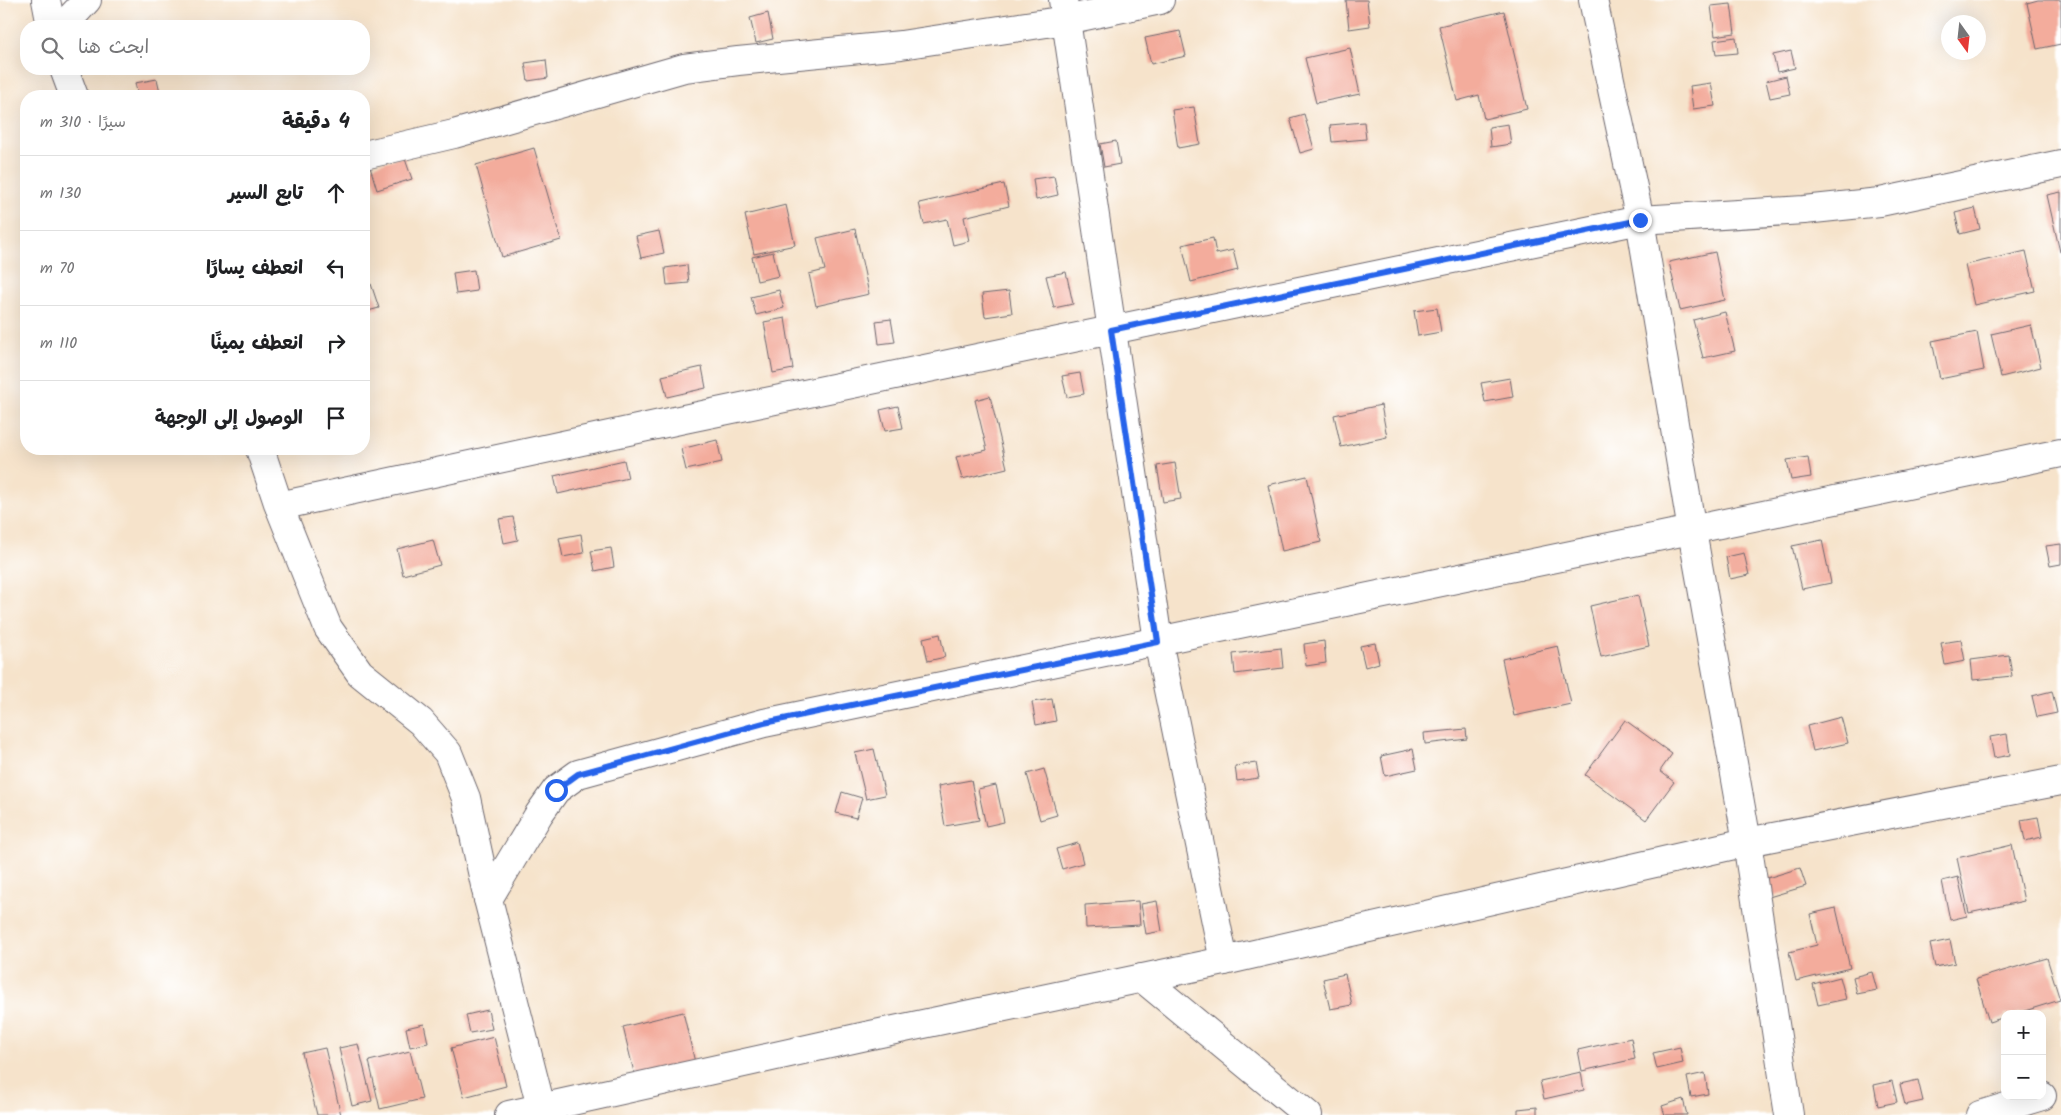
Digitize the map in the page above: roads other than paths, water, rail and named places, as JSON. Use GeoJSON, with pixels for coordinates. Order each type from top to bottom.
{"type":"FeatureCollection","features":[{"type":"Feature","properties":{"kind":"street"},"geometry":{"type":"LineString","coordinates":[[46,0],[50,20]]}},
{"type":"Feature","properties":{"kind":"street"},"geometry":{"type":"LineString","coordinates":[[69,20],[87,0]]}},
{"type":"Feature","properties":{"kind":"street"},"geometry":{"type":"LineString","coordinates":[[370,153],[454,134],[684,68],[901,45],[1065,10],[1160,0]]}},
{"type":"Feature","properties":{"kind":"street"},"geometry":{"type":"LineString","coordinates":[[1593,0],[1640,220],[1747,842],[1790,1115]]}},
{"type":"Feature","properties":{"kind":"street"},"geometry":{"type":"LineString","coordinates":[[1065,10],[1158,642],[1224,961]]}},
{"type":"Feature","properties":{"kind":"street"},"geometry":{"type":"LineString","coordinates":[[66,75],[72,90]]}},
{"type":"Feature","properties":{"kind":"street"},"geometry":{"type":"LineString","coordinates":[[279,506],[1640,220],[1804,210],[1880,202],[2061,164]]}},
{"type":"Feature","properties":{"kind":"street"},"geometry":{"type":"LineString","coordinates":[[488,899],[539,814],[556,790],[578,774],[764,723],[2061,453]]}},
{"type":"Feature","properties":{"kind":"street"},"geometry":{"type":"LineString","coordinates":[[262,455],[279,506],[328,628],[360,673],[421,722],[448,753],[466,798],[488,899],[542,1111]]}},
{"type":"Feature","properties":{"kind":"street"},"geometry":{"type":"LineString","coordinates":[[509,1115],[542,1111],[1224,961],[1747,842],[2061,781]]}},
{"type":"Feature","properties":{"kind":"street"},"geometry":{"type":"LineString","coordinates":[[1142,978],[1308,1115]]}},
{"type":"Feature","properties":{"kind":"street"},"geometry":{"type":"LineString","coordinates":[[2046,1095],[2061,1090]]}},
{"type":"Feature","properties":{"kind":"street"},"geometry":{"type":"LineString","coordinates":[[1980,1115],[2029,1100]]}}]}
